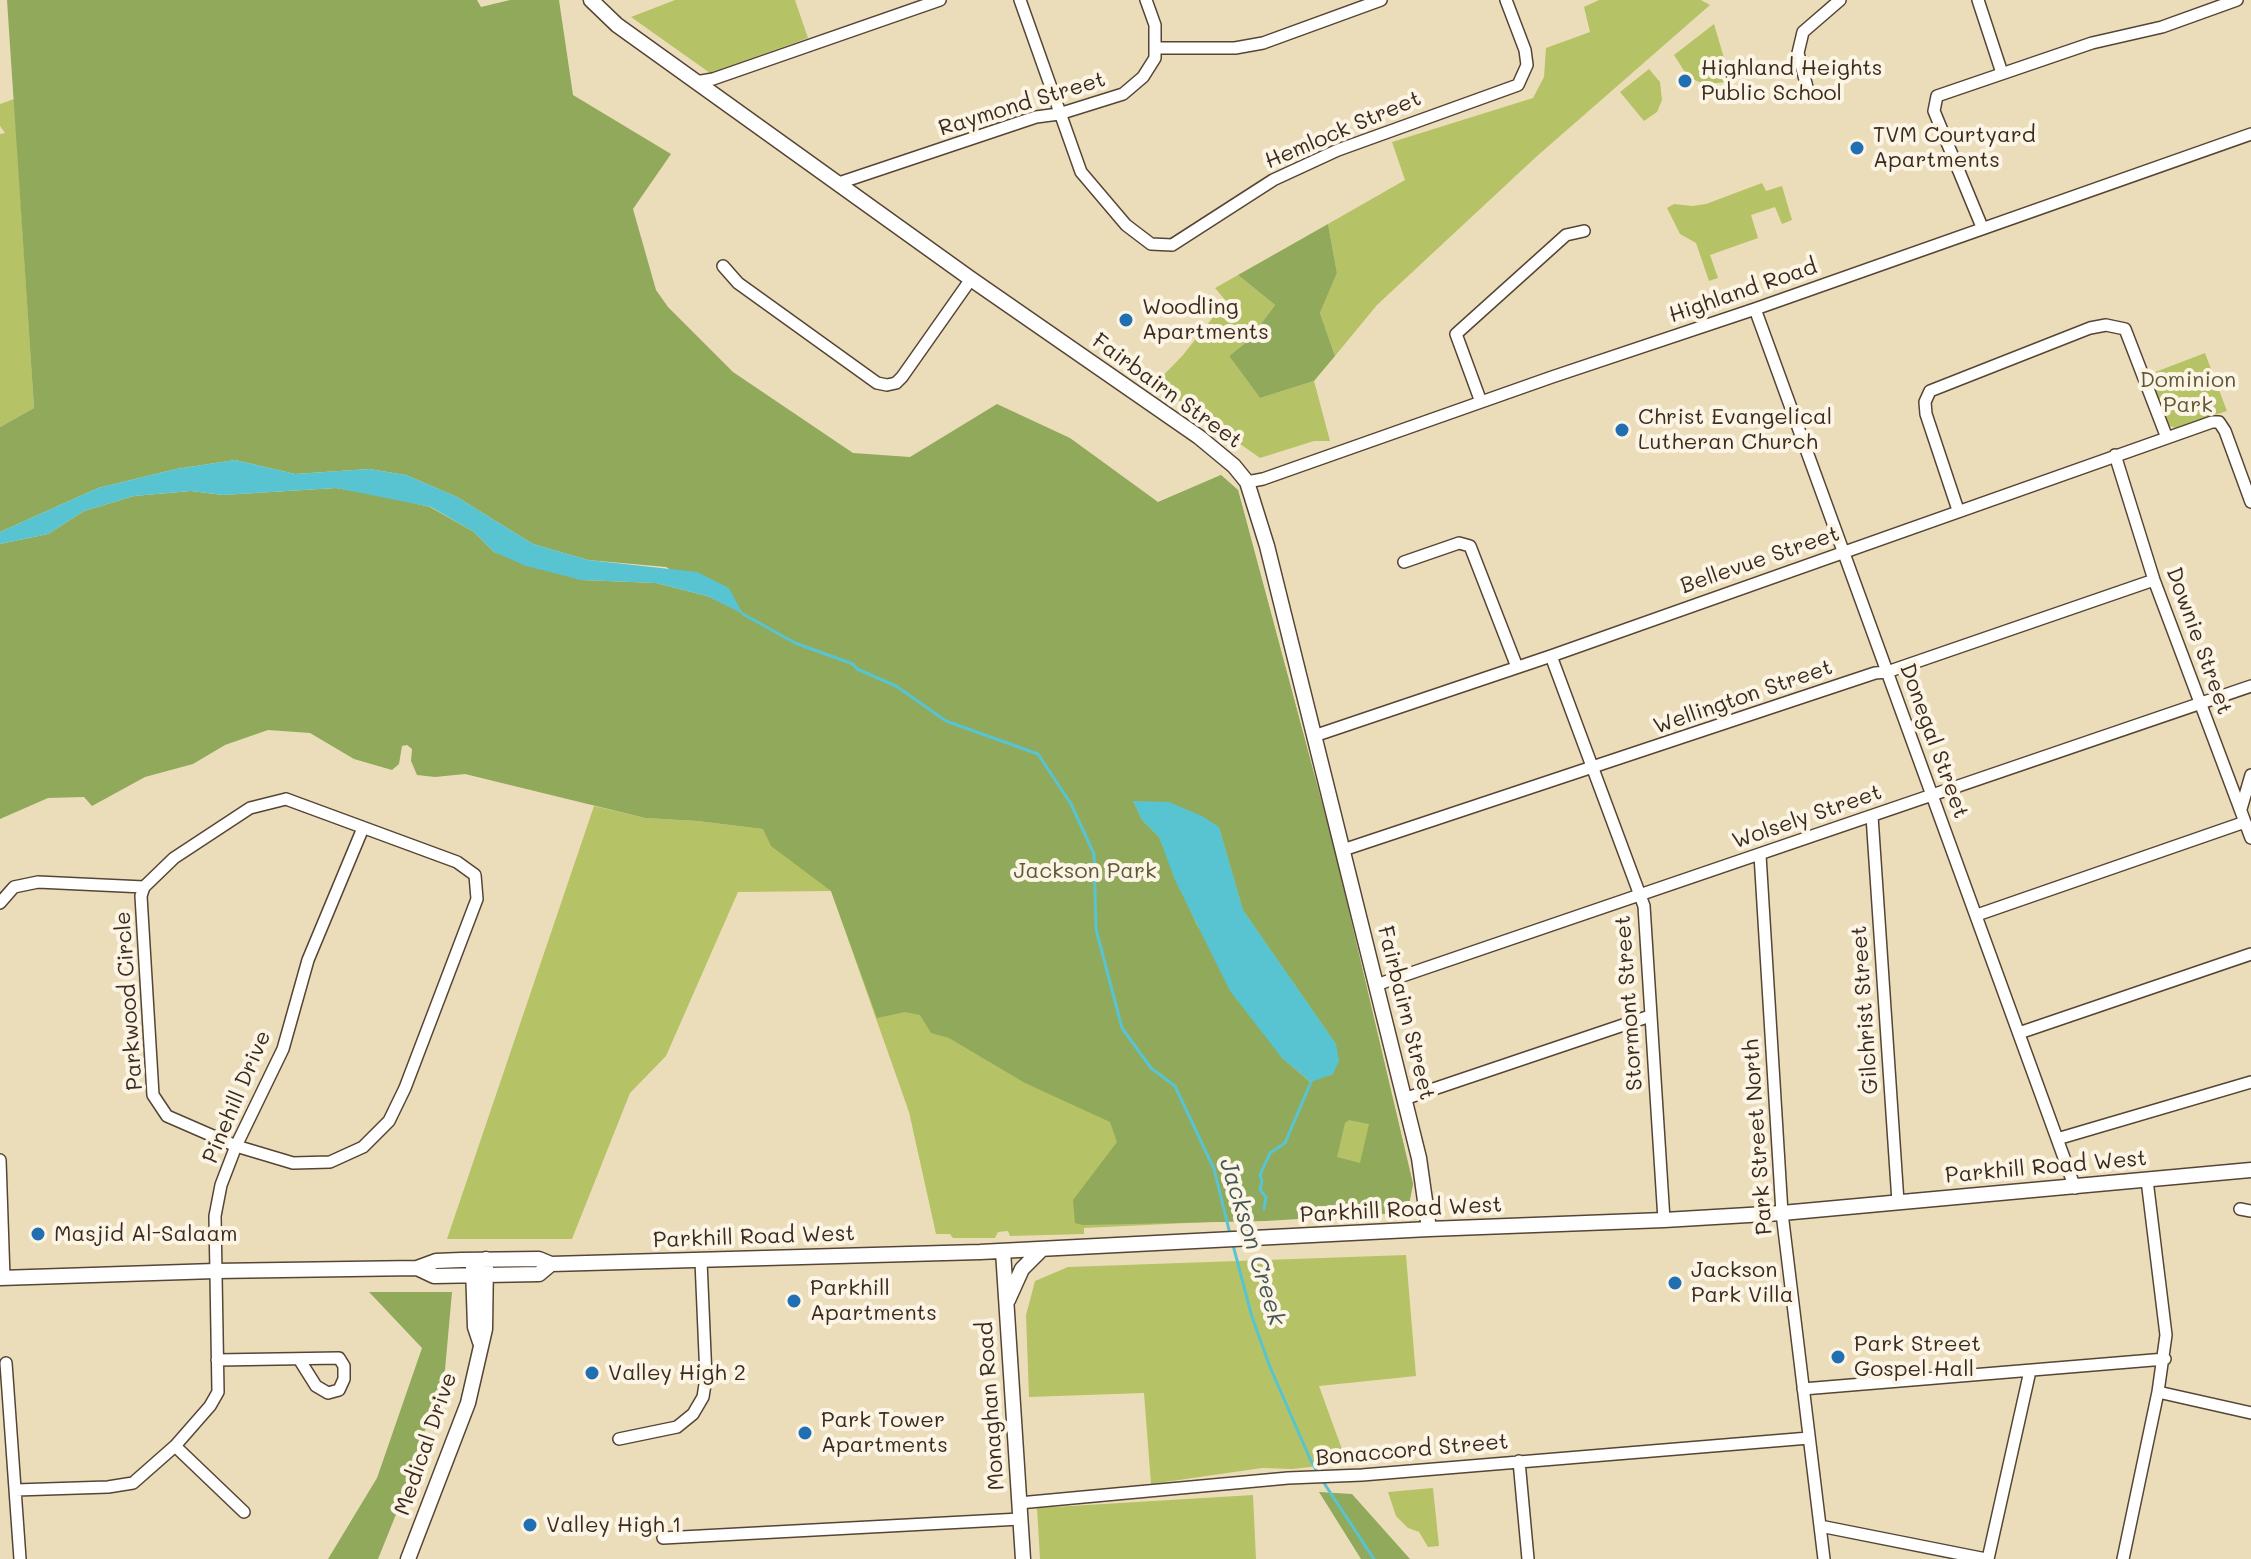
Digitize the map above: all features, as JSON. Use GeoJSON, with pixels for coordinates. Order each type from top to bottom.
{"type":"FeatureCollection","features":[{"type":"Feature","properties":{"kind":"main road","name":"Fairbairn Street"},"geometry":{"type":"LineString","coordinates":[[591,0],[617,25],[696,82],[1199,437],[1234,466],[1247,482],[1267,546],[1419,1158],[1429,1229]]}},
{"type":"Feature","properties":{"kind":"main road","name":"Parkhill Road West"},"geometry":{"type":"LineString","coordinates":[[2,1278],[417,1268],[436,1261],[539,1274],[551,1264],[1003,1251],[1664,1220],[1782,1213],[2251,1170]]}},
{"type":"Feature","properties":{"kind":"main road"},"geometry":{"type":"LineString","coordinates":[[1006,1304],[1022,1269],[1042,1249]]}},
{"type":"Feature","properties":{"kind":"main road","name":"Monaghan Road"},"geometry":{"type":"LineString","coordinates":[[1003,1251],[1023,1559]]}},
{"type":"Feature","properties":{"kind":"main road","name":"Medical Drive"},"geometry":{"type":"LineString","coordinates":[[408,1559],[468,1403],[485,1329],[480,1267]]}},
{"type":"Feature","properties":{"kind":"street"},"geometry":{"type":"LineString","coordinates":[[696,82],[713,79],[940,0]]}},
{"type":"Feature","properties":{"kind":"street","name":"Hemlock Street"},"geometry":{"type":"LineString","coordinates":[[1020,0],[1081,172],[1126,225],[1151,244],[1172,245],[1273,180],[1367,139],[1518,85],[1527,65],[1525,50],[1506,0]]}},
{"type":"Feature","properties":{"kind":"street"},"geometry":{"type":"LineString","coordinates":[[1146,0],[1155,25],[1157,48],[1235,48],[1263,43],[1381,0]]}},
{"type":"Feature","properties":{"kind":"street"},"geometry":{"type":"LineString","coordinates":[[1808,91],[1798,53],[1803,32],[1840,0]]}},
{"type":"Feature","properties":{"kind":"street"},"geometry":{"type":"LineString","coordinates":[[1978,0],[2002,73]]}},
{"type":"Feature","properties":{"kind":"street"},"geometry":{"type":"LineString","coordinates":[[1982,227],[1934,111],[1937,96],[2092,43],[2162,27],[2237,0]]}},
{"type":"Feature","properties":{"kind":"street","name":"Raymond Street"},"geometry":{"type":"LineString","coordinates":[[839,183],[1036,117],[1059,114],[1123,94],[1143,77],[1155,58],[1157,48]]}},
{"type":"Feature","properties":{"kind":"street","name":"Highland Road"},"geometry":{"type":"LineString","coordinates":[[1247,482],[1755,309],[2251,134]]}},
{"type":"Feature","properties":{"kind":"street"},"geometry":{"type":"LineString","coordinates":[[1481,402],[1456,334],[1566,235],[1584,231]]}},
{"type":"Feature","properties":{"kind":"street"},"geometry":{"type":"LineString","coordinates":[[723,266],[750,292],[877,383],[887,385],[896,383],[902,377],[971,279]]}},
{"type":"Feature","properties":{"kind":"street","name":"Donegal Street"},"geometry":{"type":"LineString","coordinates":[[1755,309],[2075,1188]]}},
{"type":"Feature","properties":{"kind":"street"},"geometry":{"type":"LineString","coordinates":[[1958,510],[1926,414],[1925,402],[1930,391],[2090,328],[2106,325],[2125,329],[2167,438]]}},
{"type":"Feature","properties":{"kind":"street","name":"Bellevue Street"},"geometry":{"type":"LineString","coordinates":[[1314,736],[1551,656],[2212,422],[2219,422],[2225,431],[2251,502]]}},
{"type":"Feature","properties":{"kind":"street","name":"Downie Street"},"geometry":{"type":"LineString","coordinates":[[2115,455],[2154,580],[2251,838]]}},
{"type":"Feature","properties":{"kind":"street"},"geometry":{"type":"LineString","coordinates":[[1404,562],[1459,543],[1470,546],[1517,667]]}},
{"type":"Feature","properties":{"kind":"street","name":"Wellington Street"},"geometry":{"type":"LineString","coordinates":[[1343,850],[1875,673],[1887,672],[2154,580]]}},
{"type":"Feature","properties":{"kind":"street","name":"Stormont Street"},"geometry":{"type":"LineString","coordinates":[[1551,656],[1644,906],[1664,1220]]}},
{"type":"Feature","properties":{"kind":"street","name":"Wolsely Street"},"geometry":{"type":"LineString","coordinates":[[1376,985],[2251,686]]}},
{"type":"Feature","properties":{"kind":"street"},"geometry":{"type":"LineString","coordinates":[[2241,810],[2251,775]]}},
{"type":"Feature","properties":{"kind":"street","name":"Parkwood Circle"},"geometry":{"type":"LineString","coordinates":[[286,799],[363,828],[457,862],[475,875],[477,899],[405,1088],[389,1121],[363,1147],[330,1162],[293,1163],[236,1146],[167,1116],[153,1095],[141,896],[144,887],[174,858],[250,808],[286,799]]}},
{"type":"Feature","properties":{"kind":"street","name":"Gilchrist Street"},"geometry":{"type":"LineString","coordinates":[[1872,816],[1898,1202]]}},
{"type":"Feature","properties":{"kind":"street"},"geometry":{"type":"LineString","coordinates":[[1977,915],[2245,822]]}},
{"type":"Feature","properties":{"kind":"street","name":"Pinehill Drive"},"geometry":{"type":"LineString","coordinates":[[16,1490],[108,1487],[133,1483],[175,1446],[210,1406],[218,1392],[215,1216],[221,1185],[236,1146],[283,1049],[308,960],[363,828]]}},
{"type":"Feature","properties":{"kind":"street","name":"Park Street North"},"geometry":{"type":"LineString","coordinates":[[1760,855],[1782,1213],[1824,1559]]}},
{"type":"Feature","properties":{"kind":"street"},"geometry":{"type":"LineString","coordinates":[[0,903],[14,887],[38,882],[144,887]]}},
{"type":"Feature","properties":{"kind":"street"},"geometry":{"type":"LineString","coordinates":[[2019,1033],[2251,954]]}},
{"type":"Feature","properties":{"kind":"street"},"geometry":{"type":"LineString","coordinates":[[1404,1099],[1650,1016]]}},
{"type":"Feature","properties":{"kind":"street"},"geometry":{"type":"LineString","coordinates":[[2057,1139],[2251,1082]]}},
{"type":"Feature","properties":{"kind":"street"},"geometry":{"type":"LineString","coordinates":[[0,1160],[2,1278]]}},
{"type":"Feature","properties":{"kind":"street"},"geometry":{"type":"LineString","coordinates":[[2123,1559],[2165,1359],[2166,1335],[2147,1180]]}},
{"type":"Feature","properties":{"kind":"street"},"geometry":{"type":"LineString","coordinates":[[619,1439],[677,1427],[693,1414],[703,1397],[706,1378],[701,1261]]}},
{"type":"Feature","properties":{"kind":"street"},"geometry":{"type":"LineString","coordinates":[[217,1360],[299,1359]]}},
{"type":"Feature","properties":{"kind":"street"},"geometry":{"type":"LineString","coordinates":[[1803,1389],[2165,1359]]}},
{"type":"Feature","properties":{"kind":"street"},"geometry":{"type":"LineString","coordinates":[[6,1363],[20,1559]]}},
{"type":"Feature","properties":{"kind":"street"},"geometry":{"type":"LineString","coordinates":[[1820,1526],[1987,1559],[2030,1371]]}},
{"type":"Feature","properties":{"kind":"street"},"geometry":{"type":"LineString","coordinates":[[2158,1392],[2251,1413]]}},
{"type":"Feature","properties":{"kind":"street","name":"Bonaccord Street"},"geometry":{"type":"LineString","coordinates":[[1019,1503],[1288,1478],[1312,1479],[1809,1438]]}},
{"type":"Feature","properties":{"kind":"street"},"geometry":{"type":"LineString","coordinates":[[175,1446],[244,1512]]}},
{"type":"Feature","properties":{"kind":"street"},"geometry":{"type":"LineString","coordinates":[[1519,1461],[1528,1559]]}},
{"type":"Feature","properties":{"kind":"street"},"geometry":{"type":"LineString","coordinates":[[663,1538],[1020,1519]]}},
{"type":"Feature","properties":{"kind":"green space"},"geometry":{"type":"Polygon","coordinates":[[[7,0],[477,0],[481,7],[510,0],[559,0],[573,95],[671,154],[633,209],[656,290],[668,307],[733,372],[853,453],[910,457],[997,404],[1070,438],[1158,502],[1221,475],[1238,490],[1334,848],[1413,1184],[1409,1204],[1396,1213],[1266,1221],[1075,1223],[1073,1200],[1117,1142],[1110,1122],[1025,1083],[949,1038],[931,1033],[920,1015],[905,1012],[877,1018],[831,891],[771,846],[763,829],[645,818],[465,774],[417,775],[411,761],[412,749],[407,745],[402,746],[399,764],[392,770],[354,759],[310,733],[268,730],[225,745],[193,764],[145,777],[92,806],[84,797],[48,798],[0,819],[0,544],[48,534],[84,511],[134,496],[191,491],[223,495],[336,488],[379,495],[430,507],[474,532],[494,552],[582,580],[656,583],[707,596],[743,612],[666,567],[588,560],[533,544],[457,497],[406,475],[369,469],[295,474],[235,460],[176,469],[98,488],[0,532],[0,427],[34,408],[7,0]],[[1133,801],[1142,820],[1159,837],[1196,924],[1282,1058],[1310,1082],[1333,1074],[1336,1044],[1243,910],[1219,827],[1133,801]],[[1349,1120],[1345,1123],[1337,1157],[1360,1163],[1369,1124],[1349,1120]]]}},
{"type":"Feature","properties":{"kind":"green space"},"geometry":{"type":"Polygon","coordinates":[[[675,0],[795,0],[808,38],[710,73],[631,17],[675,0]]]}},
{"type":"Feature","properties":{"kind":"green space"},"geometry":{"type":"Polygon","coordinates":[[[1599,0],[1701,0],[1710,5],[1536,157],[1377,305],[1335,356],[1320,313],[1337,273],[1328,224],[1405,180],[1392,142],[1533,98],[1544,77],[1546,48],[1590,32],[1584,7],[1599,0]]]}},
{"type":"Feature","properties":{"kind":"green space"},"geometry":{"type":"Polygon","coordinates":[[[1714,24],[1727,82],[1704,84],[1688,77],[1674,55],[1714,24]]]}},
{"type":"Feature","properties":{"kind":"green space"},"geometry":{"type":"Polygon","coordinates":[[[1649,69],[1660,82],[1662,100],[1657,112],[1644,121],[1620,92],[1649,69]]]}},
{"type":"Feature","properties":{"kind":"green space"},"geometry":{"type":"Polygon","coordinates":[[[14,99],[34,408],[0,427],[0,134],[5,133],[0,126],[0,104],[14,99]]]}},
{"type":"Feature","properties":{"kind":"green space"},"geometry":{"type":"Polygon","coordinates":[[[1762,183],[1766,191],[1782,186],[1792,220],[1782,224],[1775,207],[1751,215],[1758,238],[1710,255],[1718,278],[1709,281],[1696,243],[1680,234],[1667,208],[1674,204],[1706,204],[1762,183]]]}},
{"type":"Feature","properties":{"kind":"green space"},"geometry":{"type":"Polygon","coordinates":[[[1328,224],[1337,273],[1320,313],[1335,356],[1314,381],[1260,398],[1229,356],[1249,340],[1275,305],[1238,275],[1328,224]]]}},
{"type":"Feature","properties":{"kind":"green space"},"geometry":{"type":"Polygon","coordinates":[[[1238,275],[1275,305],[1249,340],[1229,356],[1260,398],[1314,381],[1330,441],[1314,441],[1260,458],[1155,384],[1183,355],[1226,301],[1215,288],[1238,275]]]}},
{"type":"Feature","properties":{"kind":"green space","name":"Dominion Park"},"geometry":{"type":"Polygon","coordinates":[[[2205,353],[2227,411],[2175,428],[2168,425],[2150,374],[2205,353]]]}},
{"type":"Feature","properties":{"kind":"green space","name":"Jackson Park"},"geometry":{"type":"Polygon","coordinates":[[[1221,475],[1238,490],[1334,848],[1413,1184],[1409,1204],[1396,1213],[1084,1228],[1084,1234],[1010,1236],[1008,1231],[998,1232],[995,1238],[953,1238],[950,1234],[936,1234],[909,1112],[831,891],[738,892],[666,1056],[630,1093],[572,1239],[447,1239],[594,806],[645,818],[763,829],[1159,502],[1221,475]]]}},
{"type":"Feature","properties":{"kind":"green space"},"geometry":{"type":"Polygon","coordinates":[[[1406,1255],[1416,1376],[1319,1386],[1347,1463],[1292,1469],[1262,1468],[1151,1484],[1144,1393],[1029,1397],[1026,1315],[1035,1281],[1068,1267],[1406,1255]]]}},
{"type":"Feature","properties":{"kind":"green space"},"geometry":{"type":"Polygon","coordinates":[[[369,1292],[452,1292],[445,1370],[401,1502],[378,1559],[328,1559],[377,1478],[422,1348],[369,1292]]]}},
{"type":"Feature","properties":{"kind":"green space"},"geometry":{"type":"Polygon","coordinates":[[[1433,1488],[1439,1546],[1428,1547],[1419,1532],[1408,1528],[1396,1516],[1388,1492],[1433,1488]]]}},
{"type":"Feature","properties":{"kind":"green space"},"geometry":{"type":"Polygon","coordinates":[[[1319,1492],[1352,1494],[1410,1559],[1361,1559],[1319,1492]]]}},
{"type":"Feature","properties":{"kind":"green space"},"geometry":{"type":"Polygon","coordinates":[[[1253,1495],[1256,1559],[1040,1559],[1037,1508],[1253,1495]]]}},
{"type":"Feature","properties":{"kind":"water"},"geometry":{"type":"Polygon","coordinates":[[[235,460],[295,474],[369,469],[406,475],[457,497],[533,544],[588,560],[697,572],[729,588],[743,614],[707,596],[656,583],[581,580],[526,566],[494,552],[474,532],[431,507],[336,488],[223,495],[191,491],[134,496],[84,511],[48,534],[0,544],[0,532],[98,488],[176,469],[235,460]]]}},
{"type":"Feature","properties":{"kind":"water"},"geometry":{"type":"Polygon","coordinates":[[[1133,801],[1169,802],[1219,827],[1243,910],[1336,1044],[1339,1061],[1333,1074],[1311,1082],[1282,1058],[1230,991],[1175,880],[1159,837],[1142,820],[1133,801]]]}},
{"type":"Feature","properties":{"kind":"waterway","name":"Jackson Creek"},"geometry":{"type":"LineString","coordinates":[[743,614],[795,643],[853,664],[857,669],[896,686],[946,721],[1038,754],[1071,804],[1094,854],[1096,929],[1122,1028],[1151,1068],[1175,1086],[1214,1169],[1230,1234]]}},
{"type":"Feature","properties":{"kind":"waterway"},"geometry":{"type":"LineString","coordinates":[[1264,1209],[1266,1197],[1260,1190],[1260,1175],[1270,1153],[1285,1143],[1311,1082]]}},
{"type":"Feature","properties":{"kind":"waterway","name":"Jackson Creek"},"geometry":{"type":"LineString","coordinates":[[1233,1245],[1252,1317],[1270,1367],[1318,1473]]}},
{"type":"Feature","properties":{"kind":"waterway","name":"Jackson Creek"},"geometry":{"type":"LineString","coordinates":[[1322,1480],[1374,1559]]}},
{"type":"Feature","properties":{"kind":"place","name":"Highland Heights Public School"},"geometry":{"type":"Point","coordinates":[1685,81]}},
{"type":"Feature","properties":{"kind":"place","name":"TVM Courtyard Apartments"},"geometry":{"type":"Point","coordinates":[1857,148]}},
{"type":"Feature","properties":{"kind":"place","name":"Woodling Apartments"},"geometry":{"type":"Point","coordinates":[1126,320]}},
{"type":"Feature","properties":{"kind":"place","name":"Christ Evangelical Lutheran Church"},"geometry":{"type":"Point","coordinates":[1622,430]}},
{"type":"Feature","properties":{"kind":"place","name":"Masjid Al-Salaam"},"geometry":{"type":"Point","coordinates":[38,1234]}},
{"type":"Feature","properties":{"kind":"place","name":"Jackson Park Villa"},"geometry":{"type":"Point","coordinates":[1675,1283]}},
{"type":"Feature","properties":{"kind":"place","name":"Parkhill Apartments"},"geometry":{"type":"Point","coordinates":[794,1301]}},
{"type":"Feature","properties":{"kind":"place","name":"Park Street Gospel Hall"},"geometry":{"type":"Point","coordinates":[1838,1357]}},
{"type":"Feature","properties":{"kind":"place","name":"Valley High 2"},"geometry":{"type":"Point","coordinates":[592,1373]}},
{"type":"Feature","properties":{"kind":"place","name":"Park Tower Apartments"},"geometry":{"type":"Point","coordinates":[805,1433]}},
{"type":"Feature","properties":{"kind":"place","name":"Valley High 1"},"geometry":{"type":"Point","coordinates":[530,1525]}}]}
